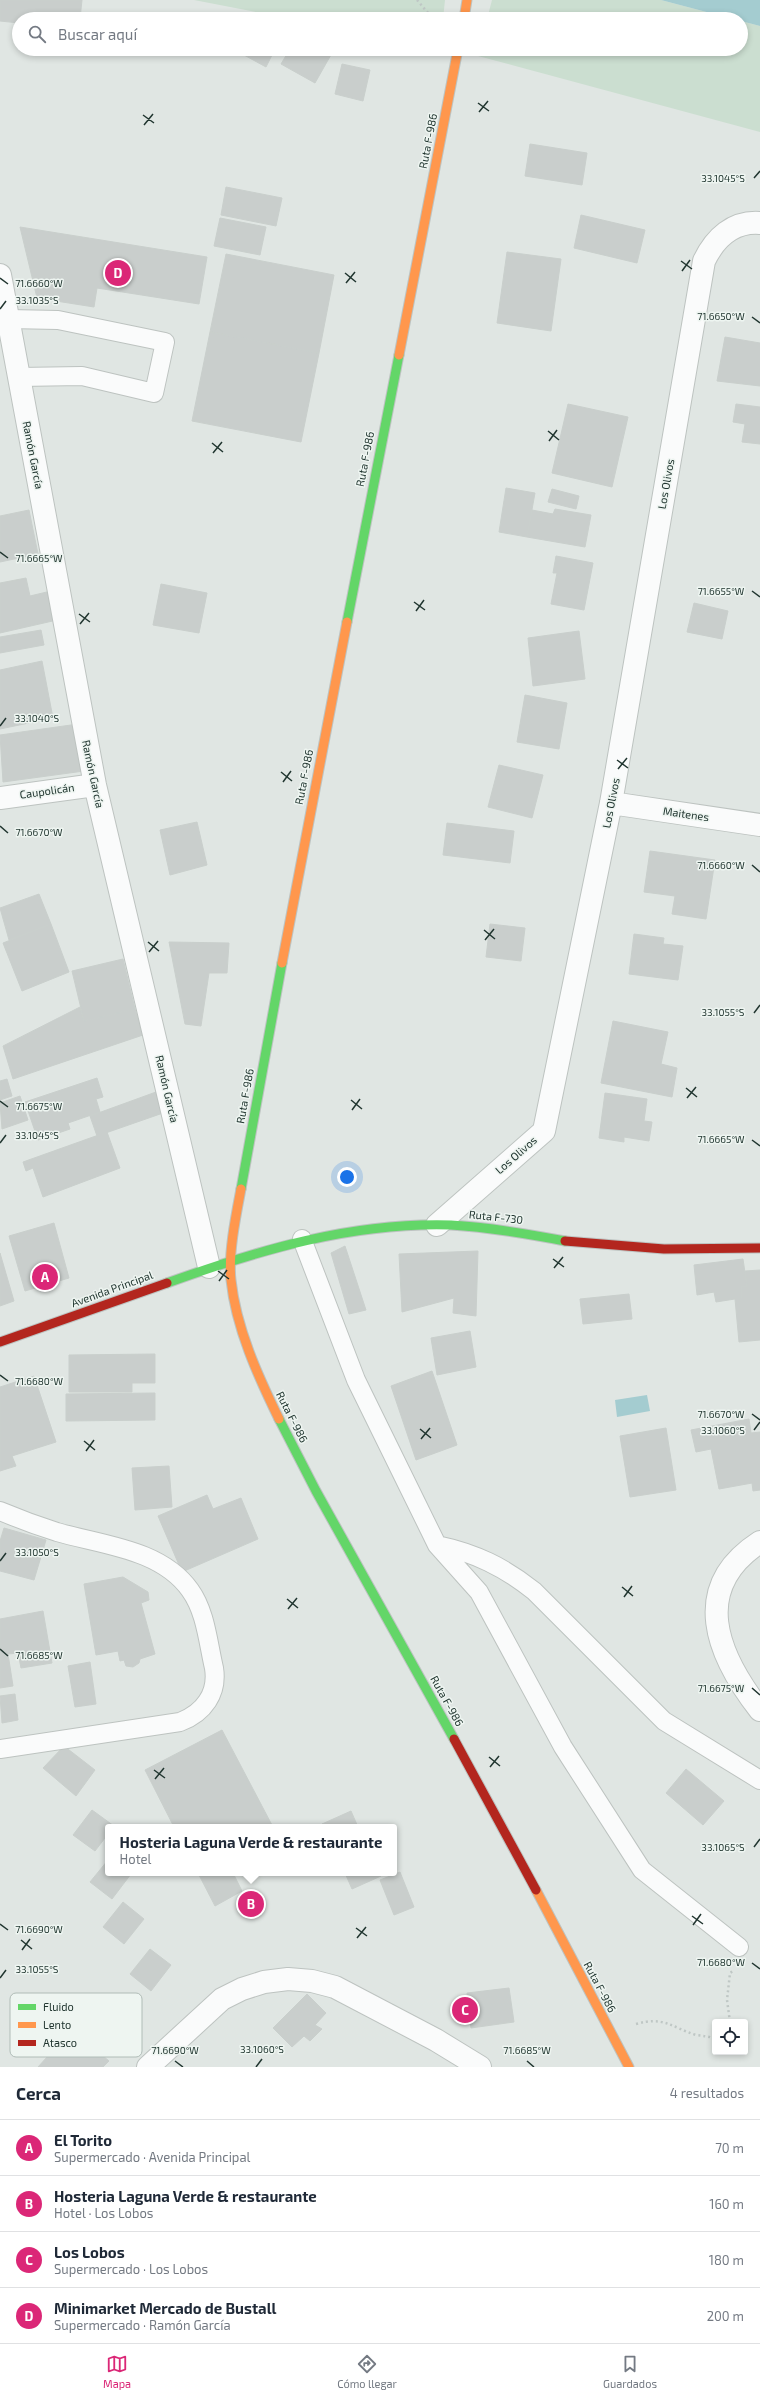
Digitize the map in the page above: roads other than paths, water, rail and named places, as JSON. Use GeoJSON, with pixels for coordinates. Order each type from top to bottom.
{"type":"FeatureCollection","features":[{"type":"Feature","properties":{"kind":"main road"},"geometry":{"type":"LineString","coordinates":[[465,12],[467,0]]}},
{"type":"Feature","properties":{"kind":"main road","name":"Ruta F-986"},"geometry":{"type":"LineString","coordinates":[[457,56],[286,939],[235,1219],[231,1260],[231,1279],[238,1317],[265,1390],[316,1491],[486,1796],[629,2067]]}},
{"type":"Feature","properties":{"kind":"main road","name":"Ruta F-730"},"geometry":{"type":"LineString","coordinates":[[231,1260],[302,1239],[346,1231],[437,1225],[481,1227],[525,1232],[569,1241],[618,1246],[716,1250],[760,1248]]}},
{"type":"Feature","properties":{"kind":"main road","name":"Avenida Principal"},"geometry":{"type":"LineString","coordinates":[[0,1342],[231,1260]]}},
{"type":"Feature","properties":{"kind":"street","name":"Los Olivos"},"geometry":{"type":"LineString","coordinates":[[437,1225],[544,1131],[611,804],[704,262],[717,239],[727,231],[740,225],[760,223]]}},
{"type":"Feature","properties":{"kind":"street","name":"Ramón García"},"geometry":{"type":"LineString","coordinates":[[0,275],[94,784],[209,1267]]}},
{"type":"Feature","properties":{"kind":"street","name":"Caupolicán"},"geometry":{"type":"LineString","coordinates":[[0,798],[94,784]]}},
{"type":"Feature","properties":{"kind":"street","name":"Maitenes"},"geometry":{"type":"LineString","coordinates":[[611,804],[760,825]]}},
{"type":"Feature","properties":{"kind":"street"},"geometry":{"type":"LineString","coordinates":[[760,1542],[734,1563],[725,1577],[716,1608],[716,1625],[723,1648],[744,1689],[760,1710]]}},
{"type":"Feature","properties":{"kind":"street"},"geometry":{"type":"LineString","coordinates":[[148,2067],[222,1999],[242,1989],[264,1982],[288,1979],[312,1981],[335,1987],[436,2040],[480,2067]]}},
{"type":"Feature","properties":{"kind":"lane"},"geometry":{"type":"LineString","coordinates":[[8,319],[58,320],[165,342],[154,393],[82,376],[19,377]]}},
{"type":"Feature","properties":{"kind":"lane"},"geometry":{"type":"LineString","coordinates":[[302,1239],[356,1380],[436,1545],[479,1592],[563,1747],[642,1870],[739,1947]]}},
{"type":"Feature","properties":{"kind":"lane"},"geometry":{"type":"LineString","coordinates":[[0,1511],[57,1532],[146,1557],[163,1565],[178,1576],[191,1591],[200,1608],[216,1679],[213,1692],[206,1704],[190,1718],[180,1722],[0,1749]]}},
{"type":"Feature","properties":{"kind":"lane"},"geometry":{"type":"LineString","coordinates":[[436,1545],[484,1558],[510,1572],[534,1591],[664,1721],[760,1780]]}},
{"type":"Feature","properties":{"kind":"water"},"geometry":{"type":"Polygon","coordinates":[[[661,0],[760,0],[760,26],[748,23],[748,12],[706,12],[661,0]]]}},
{"type":"Feature","properties":{"kind":"water"},"geometry":{"type":"Polygon","coordinates":[[[647,1395],[650,1411],[617,1417],[615,1400],[647,1395]]]}},
{"type":"Feature","properties":{"kind":"place","name":"Minimarket Mercado de Bustall"},"geometry":{"type":"Point","coordinates":[118,273]}},
{"type":"Feature","properties":{"kind":"place","name":"El Torito"},"geometry":{"type":"Point","coordinates":[45,1277]}},
{"type":"Feature","properties":{"kind":"place","name":"Hosteria Laguna Verde & restaurante"},"geometry":{"type":"Point","coordinates":[251,1904]}},
{"type":"Feature","properties":{"kind":"place","name":"Los Lobos"},"geometry":{"type":"Point","coordinates":[465,2010]}}]}
